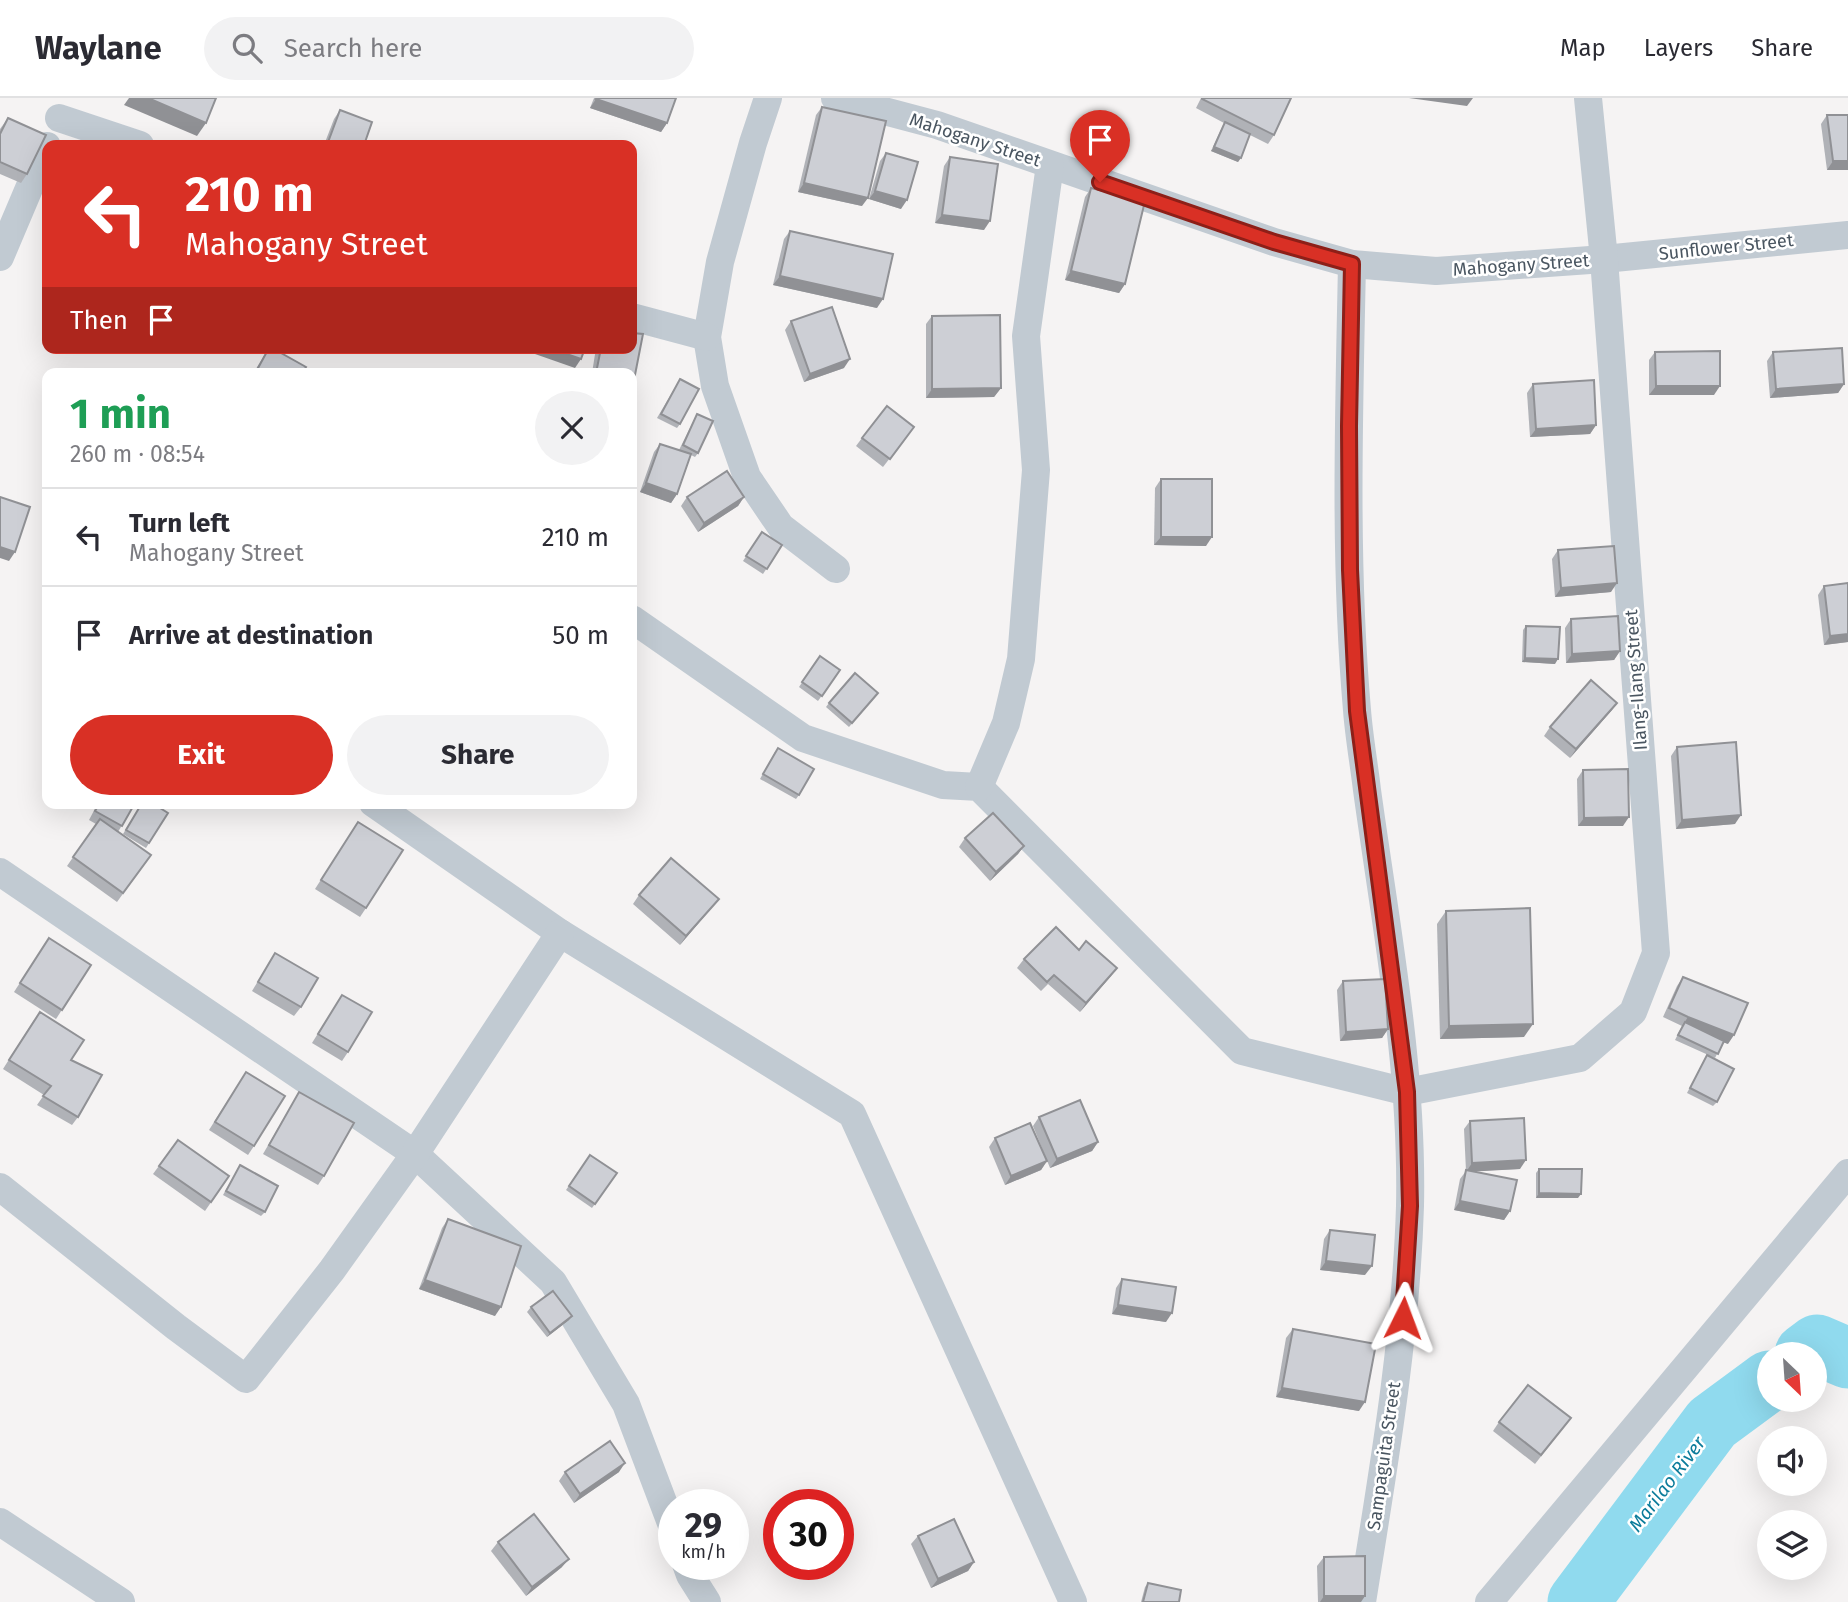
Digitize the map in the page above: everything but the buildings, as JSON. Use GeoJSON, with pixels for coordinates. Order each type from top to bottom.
{"type":"FeatureCollection","features":[{"type":"Feature","properties":{"kind":"street"},"geometry":{"type":"LineString","coordinates":[[768,98],[720,262],[707,337],[715,386],[747,477],[781,527],[836,569]]}},
{"type":"Feature","properties":{"kind":"street","name":"Mahogany Street"},"geometry":{"type":"LineString","coordinates":[[835,98],[937,125],[1274,242],[1352,264],[1436,271],[1604,259]]}},
{"type":"Feature","properties":{"kind":"street","name":"Ilang-Ilang Street"},"geometry":{"type":"LineString","coordinates":[[1407,1092],[1580,1058],[1633,1012],[1656,953],[1604,259],[1588,98]]}},
{"type":"Feature","properties":{"kind":"street"},"geometry":{"type":"LineString","coordinates":[[50,140],[63,108],[130,140]]}},
{"type":"Feature","properties":{"kind":"street"},"geometry":{"type":"LineString","coordinates":[[0,257],[42,160]]}},
{"type":"Feature","properties":{"kind":"street"},"geometry":{"type":"LineString","coordinates":[[979,787],[1006,723],[1021,659],[1036,470],[1026,336],[1050,165]]}},
{"type":"Feature","properties":{"kind":"street","name":"Sunflower Street"},"geometry":{"type":"LineString","coordinates":[[1604,259],[1848,235]]}},
{"type":"Feature","properties":{"kind":"street","name":"Sampaguita Street"},"geometry":{"type":"LineString","coordinates":[[1352,264],[1350,570],[1357,711],[1407,1092],[1410,1206],[1403,1318],[1362,1602]]}},
{"type":"Feature","properties":{"kind":"street"},"geometry":{"type":"LineString","coordinates":[[637,318],[707,337]]}},
{"type":"Feature","properties":{"kind":"street"},"geometry":{"type":"LineString","coordinates":[[637,621],[803,737],[943,785],[979,787],[1242,1051],[1407,1092]]}},
{"type":"Feature","properties":{"kind":"street"},"geometry":{"type":"LineString","coordinates":[[382,809],[560,933],[852,1114],[1073,1602]]}},
{"type":"Feature","properties":{"kind":"street"},"geometry":{"type":"LineString","coordinates":[[0,872],[415,1154],[553,1282],[626,1404],[658,1489]]}},
{"type":"Feature","properties":{"kind":"street"},"geometry":{"type":"LineString","coordinates":[[0,1187],[246,1379],[332,1269],[415,1154],[560,933]]}},
{"type":"Feature","properties":{"kind":"street"},"geometry":{"type":"LineString","coordinates":[[1489,1602],[1848,1173]]}},
{"type":"Feature","properties":{"kind":"street"},"geometry":{"type":"LineString","coordinates":[[0,1522],[121,1602]]}},
{"type":"Feature","properties":{"kind":"street"},"geometry":{"type":"LineString","coordinates":[[693,1580],[707,1602]]}},
{"type":"Feature","properties":{"kind":"waterway","name":"Marilao River"},"geometry":{"type":"LineString","coordinates":[[1827,1349],[1848,1358]]}},
{"type":"Feature","properties":{"kind":"waterway","name":"Marilao River"},"geometry":{"type":"LineString","coordinates":[[1578,1602],[1712,1423],[1757,1390]]}},
{"type":"Feature","properties":{"kind":"route"},"geometry":{"type":"LineString","coordinates":[[1100,182],[1274,242],[1352,264],[1350,570],[1357,711],[1407,1092],[1410,1206],[1403,1318]]}}]}
